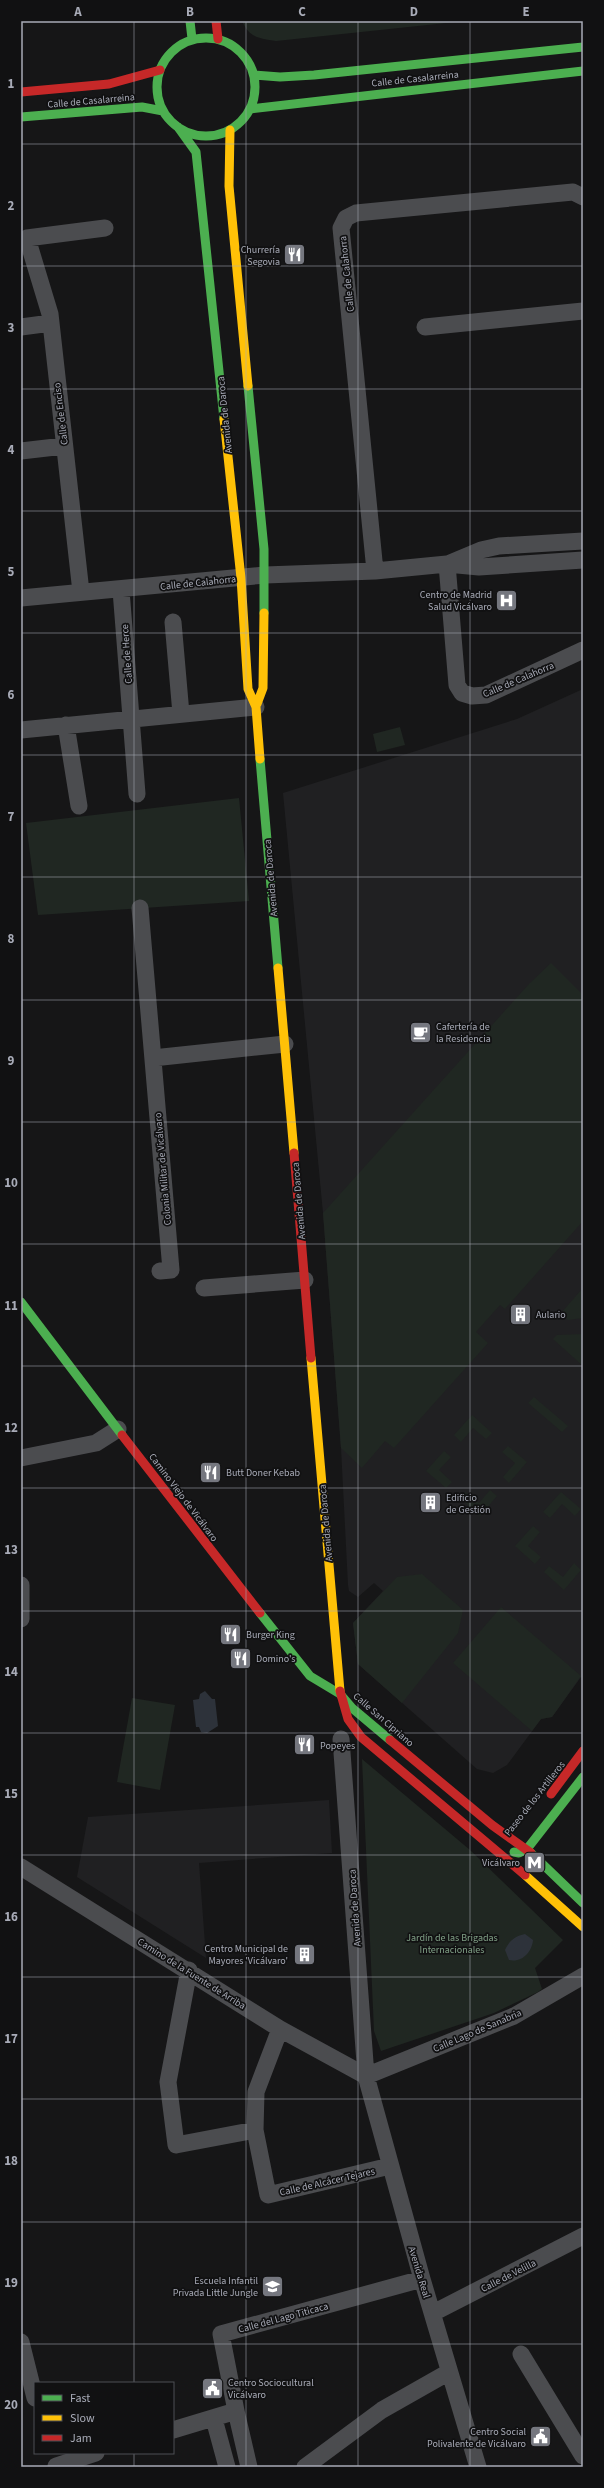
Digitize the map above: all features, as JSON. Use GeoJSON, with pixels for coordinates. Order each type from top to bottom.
{"type":"FeatureCollection","features":[{"type":"Feature","properties":{"kind":"street"},"geometry":{"type":"LineString","coordinates":[[190,21],[192,39]]}},
{"type":"Feature","properties":{"kind":"street"},"geometry":{"type":"LineString","coordinates":[[216,21],[218,38]]}},
{"type":"Feature","properties":{"kind":"street"},"geometry":{"type":"LineString","coordinates":[[205,37],[218,38],[241,52],[249,63],[254,75],[256,86],[250,109],[242,121],[230,130],[213,136],[204,136],[178,127],[163,111],[158,98],[157,84],[160,70],[167,56],[178,46],[192,39],[205,37]]}},
{"type":"Feature","properties":{"kind":"street","name":"Calle de Casalarreina"},"geometry":{"type":"LineString","coordinates":[[254,75],[280,77],[321,74],[583,47]]}},
{"type":"Feature","properties":{"kind":"street","name":"Calle de Casalarreina"},"geometry":{"type":"LineString","coordinates":[[21,92],[105,85],[138,79],[160,70]]}},
{"type":"Feature","properties":{"kind":"street","name":"Calle de Casalarreina"},"geometry":{"type":"LineString","coordinates":[[250,109],[583,71]]}},
{"type":"Feature","properties":{"kind":"street","name":"Calle de Casalarreina"},"geometry":{"type":"LineString","coordinates":[[21,117],[142,107],[163,111]]}},
{"type":"Feature","properties":{"kind":"street","name":"Avenida de Daroca"},"geometry":{"type":"LineString","coordinates":[[178,127],[196,152],[241,578],[248,689],[256,707],[340,1694]]}},
{"type":"Feature","properties":{"kind":"street","name":"Avenida de Daroca"},"geometry":{"type":"LineString","coordinates":[[230,130],[229,186],[265,575],[263,688],[256,707]]}},
{"type":"Feature","properties":{"kind":"street","name":"Calle de Calahorra"},"geometry":{"type":"LineString","coordinates":[[375,571],[341,228],[346,218],[356,213],[573,192],[583,196]]}},
{"type":"Feature","properties":{"kind":"street","name":"Calle de Enciso"},"geometry":{"type":"LineString","coordinates":[[81,592],[51,323],[27,238],[105,228]]}},
{"type":"Feature","properties":{"kind":"street"},"geometry":{"type":"LineString","coordinates":[[425,327],[583,311]]}},
{"type":"Feature","properties":{"kind":"street"},"geometry":{"type":"LineString","coordinates":[[21,327],[51,323]]}},
{"type":"Feature","properties":{"kind":"street"},"geometry":{"type":"LineString","coordinates":[[21,451],[64,446]]}},
{"type":"Feature","properties":{"kind":"street","name":"Calle de Calahorra"},"geometry":{"type":"LineString","coordinates":[[447,564],[481,550],[500,546],[583,540]]}},
{"type":"Feature","properties":{"kind":"street","name":"Calle de Calahorra"},"geometry":{"type":"LineString","coordinates":[[21,598],[120,590],[265,575],[375,571],[447,564],[479,567],[583,560]]}},
{"type":"Feature","properties":{"kind":"street","name":"Calle de Calahorra"},"geometry":{"type":"LineString","coordinates":[[447,564],[457,685],[462,693],[472,696],[486,694],[583,650]]}},
{"type":"Feature","properties":{"kind":"street","name":"Calle de Herce"},"geometry":{"type":"LineString","coordinates":[[120,590],[137,794]]}},
{"type":"Feature","properties":{"kind":"street"},"geometry":{"type":"LineString","coordinates":[[173,622],[181,714]]}},
{"type":"Feature","properties":{"kind":"street"},"geometry":{"type":"LineString","coordinates":[[21,730],[130,718],[256,707]]}},
{"type":"Feature","properties":{"kind":"street"},"geometry":{"type":"LineString","coordinates":[[66,725],[79,806]]}},
{"type":"Feature","properties":{"kind":"street","name":"Colonia Militar de Vicálvaro"},"geometry":{"type":"LineString","coordinates":[[140,908],[171,1270],[160,1271]]}},
{"type":"Feature","properties":{"kind":"street"},"geometry":{"type":"LineString","coordinates":[[153,1058],[284,1044]]}},
{"type":"Feature","properties":{"kind":"street"},"geometry":{"type":"LineString","coordinates":[[204,1288],[305,1280]]}},
{"type":"Feature","properties":{"kind":"street","name":"Camino Viejo de Vicálvaro"},"geometry":{"type":"LineString","coordinates":[[21,1302],[299,1664],[318,1682],[340,1694]]}},
{"type":"Feature","properties":{"kind":"street"},"geometry":{"type":"LineString","coordinates":[[21,1458],[96,1443],[118,1429]]}},
{"type":"Feature","properties":{"kind":"street"},"geometry":{"type":"LineString","coordinates":[[21,1585],[21,1619]]}},
{"type":"Feature","properties":{"kind":"street","name":"Calle San Cipriano"},"geometry":{"type":"LineString","coordinates":[[340,1694],[353,1729],[409,1778],[507,1859],[583,1927]]}},
{"type":"Feature","properties":{"kind":"street","name":"Calle San Cipriano"},"geometry":{"type":"LineString","coordinates":[[340,1694],[352,1708],[460,1799],[517,1838],[583,1903]]}},
{"type":"Feature","properties":{"kind":"street","name":"Avenida de Daroca"},"geometry":{"type":"LineString","coordinates":[[342,1739],[366,2076]]}},
{"type":"Feature","properties":{"kind":"street","name":"Paseo de los Artilleros"},"geometry":{"type":"LineString","coordinates":[[544,1803],[583,1751]]}},
{"type":"Feature","properties":{"kind":"street"},"geometry":{"type":"LineString","coordinates":[[409,1778],[432,1788],[508,1848],[519,1853],[527,1849],[583,1777]]}},
{"type":"Feature","properties":{"kind":"street","name":"Paseo de los Artilleros"},"geometry":{"type":"LineString","coordinates":[[507,1859],[508,1848],[517,1838]]}},
{"type":"Feature","properties":{"kind":"street","name":"Camino de la Fuente de Arriba"},"geometry":{"type":"LineString","coordinates":[[21,1867],[189,1970],[280,2029],[366,2076]]}},
{"type":"Feature","properties":{"kind":"street"},"geometry":{"type":"LineString","coordinates":[[189,1970],[168,2082],[176,2145],[255,2130]]}},
{"type":"Feature","properties":{"kind":"street","name":"Calle Lago de Sanabria"},"geometry":{"type":"LineString","coordinates":[[366,2076],[514,2016],[583,1976]]}},
{"type":"Feature","properties":{"kind":"street","name":"Calle de Alcácer Tejares"},"geometry":{"type":"LineString","coordinates":[[280,2029],[256,2092],[255,2130],[268,2195],[390,2166]]}},
{"type":"Feature","properties":{"kind":"street","name":"Avenida Real"},"geometry":{"type":"LineString","coordinates":[[366,2076],[422,2279],[478,2467]]}},
{"type":"Feature","properties":{"kind":"street","name":"Calle de Velilla"},"geometry":{"type":"LineString","coordinates":[[433,2313],[583,2236]]}},
{"type":"Feature","properties":{"kind":"street","name":"Calle del Lago Titicaca"},"geometry":{"type":"LineString","coordinates":[[249,2467],[221,2334],[422,2279]]}},
{"type":"Feature","properties":{"kind":"street"},"geometry":{"type":"LineString","coordinates":[[21,2342],[25,2380],[34,2396]]}},
{"type":"Feature","properties":{"kind":"street"},"geometry":{"type":"LineString","coordinates":[[521,2354],[583,2456]]}},
{"type":"Feature","properties":{"kind":"street"},"geometry":{"type":"LineString","coordinates":[[305,2467],[382,2410],[449,2372]]}},
{"type":"Feature","properties":{"kind":"street"},"geometry":{"type":"LineString","coordinates":[[174,2430],[236,2411]]}},
{"type":"Feature","properties":{"kind":"street"},"geometry":{"type":"LineString","coordinates":[[214,2418],[227,2467]]}},
{"type":"Feature","properties":{"kind":"street"},"geometry":{"type":"LineString","coordinates":[[54,2462],[91,2454]]}},
{"type":"Feature","properties":{"kind":"shaded area"},"geometry":{"type":"Polygon","coordinates":[[[583,689],[583,1678],[581,1677],[552,1717],[541,1719],[507,1765],[493,1773],[477,1769],[358,1664],[353,1623],[383,1591],[374,1583],[358,1597],[349,1591],[348,1585],[341,1448],[323,1213],[283,793],[517,719],[583,689]]]}},
{"type":"Feature","properties":{"kind":"shaded area"},"geometry":{"type":"Polygon","coordinates":[[[205,1691],[212,1699],[215,1699],[218,1726],[207,1733],[201,1732],[199,1727],[196,1727],[193,1700],[199,1699],[200,1694],[205,1691]]]}},
{"type":"Feature","properties":{"kind":"shaded area"},"geometry":{"type":"Polygon","coordinates":[[[329,1800],[332,1853],[199,1863],[206,1958],[77,1877],[88,1817],[329,1800]]]}},
{"type":"Feature","properties":{"kind":"shaded area"},"geometry":{"type":"Polygon","coordinates":[[[525,1934],[533,1940],[531,1949],[526,1956],[518,1960],[509,1960],[505,1950],[510,1942],[515,1938],[525,1934]]]}},
{"type":"Feature","properties":{"kind":"green space"},"geometry":{"type":"Polygon","coordinates":[[[242,21],[465,21],[276,41],[260,38],[251,34],[242,21]]]}},
{"type":"Feature","properties":{"kind":"green space"},"geometry":{"type":"Polygon","coordinates":[[[400,727],[405,745],[377,752],[373,734],[400,727]]]}},
{"type":"Feature","properties":{"kind":"green space"},"geometry":{"type":"Polygon","coordinates":[[[239,798],[249,901],[38,915],[26,823],[239,798]]]}},
{"type":"Feature","properties":{"kind":"green space"},"geometry":{"type":"Polygon","coordinates":[[[551,963],[583,995],[583,1221],[505,1309],[500,1305],[476,1332],[488,1343],[394,1448],[385,1441],[362,1468],[341,1448],[323,1213],[529,984],[551,963]]]}},
{"type":"Feature","properties":{"kind":"green space"},"geometry":{"type":"Polygon","coordinates":[[[583,1288],[583,1318],[568,1320],[561,1313],[583,1288]]]}},
{"type":"Feature","properties":{"kind":"green space"},"geometry":{"type":"Polygon","coordinates":[[[583,1334],[583,1366],[553,1339],[557,1335],[583,1334]]]}},
{"type":"Feature","properties":{"kind":"green space"},"geometry":{"type":"Polygon","coordinates":[[[534,1397],[568,1426],[562,1432],[528,1403],[534,1397]]]}},
{"type":"Feature","properties":{"kind":"green space"},"geometry":{"type":"Polygon","coordinates":[[[472,1415],[492,1433],[486,1439],[473,1428],[461,1442],[454,1435],[472,1415]]]}},
{"type":"Feature","properties":{"kind":"green space"},"geometry":{"type":"Polygon","coordinates":[[[508,1446],[527,1462],[509,1483],[503,1477],[515,1463],[502,1452],[508,1446]]]}},
{"type":"Feature","properties":{"kind":"green space"},"geometry":{"type":"Polygon","coordinates":[[[444,1451],[451,1457],[439,1470],[452,1482],[446,1488],[426,1471],[444,1451]]]}},
{"type":"Feature","properties":{"kind":"green space"},"geometry":{"type":"Polygon","coordinates":[[[490,1490],[497,1496],[480,1516],[460,1498],[465,1492],[479,1503],[490,1490]]]}},
{"type":"Feature","properties":{"kind":"green space"},"geometry":{"type":"Polygon","coordinates":[[[561,1492],[581,1509],[575,1516],[562,1504],[550,1518],[543,1512],[561,1492]]]}},
{"type":"Feature","properties":{"kind":"green space"},"geometry":{"type":"Polygon","coordinates":[[[533,1526],[540,1532],[528,1546],[541,1557],[535,1564],[515,1546],[533,1526]]]}},
{"type":"Feature","properties":{"kind":"green space"},"geometry":{"type":"Polygon","coordinates":[[[574,1563],[581,1570],[564,1590],[544,1572],[549,1566],[563,1577],[574,1563]]]}},
{"type":"Feature","properties":{"kind":"green space"},"geometry":{"type":"Polygon","coordinates":[[[422,1574],[463,1610],[458,1633],[402,1703],[358,1664],[353,1623],[397,1577],[422,1574]]]}},
{"type":"Feature","properties":{"kind":"green space"},"geometry":{"type":"Polygon","coordinates":[[[501,1607],[581,1676],[552,1717],[541,1719],[532,1731],[453,1663],[501,1607]]]}},
{"type":"Feature","properties":{"kind":"green space"},"geometry":{"type":"Polygon","coordinates":[[[132,1698],[175,1705],[160,1790],[117,1782],[132,1698]]]}},
{"type":"Feature","properties":{"kind":"green space","name":"Jardín de las Brigadas Internacionales"},"geometry":{"type":"Polygon","coordinates":[[[362,1759],[470,1850],[563,1940],[535,1968],[542,1989],[538,1992],[494,2013],[381,2051],[374,2031],[362,1759]]]}},
{"type":"Feature","properties":{"kind":"traffic: fast"},"geometry":{"type":"LineString","coordinates":[[190,21],[192,39]]}},
{"type":"Feature","properties":{"kind":"traffic: fast"},"geometry":{"type":"LineString","coordinates":[[206,38],[225,42],[241,52],[251,68],[255,87],[251,106],[241,122],[225,132],[206,136],[187,132],[171,122],[161,106],[157,87],[161,68],[171,52],[187,42],[206,38]]}},
{"type":"Feature","properties":{"kind":"traffic: fast"},"geometry":{"type":"LineString","coordinates":[[254,75],[280,77],[314,75],[583,47]]}},
{"type":"Feature","properties":{"kind":"traffic: fast"},"geometry":{"type":"LineString","coordinates":[[250,109],[583,71]]}},
{"type":"Feature","properties":{"kind":"traffic: fast"},"geometry":{"type":"LineString","coordinates":[[21,117],[142,107],[163,111]]}},
{"type":"Feature","properties":{"kind":"traffic: fast"},"geometry":{"type":"LineString","coordinates":[[178,127],[196,152],[224,419]]}},
{"type":"Feature","properties":{"kind":"traffic: fast"},"geometry":{"type":"LineString","coordinates":[[248,386],[264,549],[264,613]]}},
{"type":"Feature","properties":{"kind":"traffic: fast"},"geometry":{"type":"LineString","coordinates":[[260,759],[278,968]]}},
{"type":"Feature","properties":{"kind":"traffic: fast"},"geometry":{"type":"LineString","coordinates":[[21,1302],[122,1435]]}},
{"type":"Feature","properties":{"kind":"traffic: fast"},"geometry":{"type":"LineString","coordinates":[[260,1613],[310,1676],[340,1694],[352,1708],[390,1740]]}},
{"type":"Feature","properties":{"kind":"traffic: fast"},"geometry":{"type":"LineString","coordinates":[[514,1852],[519,1853],[527,1849],[583,1777]]}},
{"type":"Feature","properties":{"kind":"traffic: fast"},"geometry":{"type":"LineString","coordinates":[[531,1853],[583,1903]]}},
{"type":"Feature","properties":{"kind":"traffic: slow"},"geometry":{"type":"LineString","coordinates":[[230,130],[229,186],[248,386]]}},
{"type":"Feature","properties":{"kind":"traffic: slow"},"geometry":{"type":"LineString","coordinates":[[224,419],[241,578],[248,689],[256,707],[260,759]]}},
{"type":"Feature","properties":{"kind":"traffic: slow"},"geometry":{"type":"LineString","coordinates":[[257,704],[263,688],[264,613]]}},
{"type":"Feature","properties":{"kind":"traffic: slow"},"geometry":{"type":"LineString","coordinates":[[278,968],[294,1153]]}},
{"type":"Feature","properties":{"kind":"traffic: slow"},"geometry":{"type":"LineString","coordinates":[[311,1358],[340,1691]]}},
{"type":"Feature","properties":{"kind":"traffic: slow"},"geometry":{"type":"LineString","coordinates":[[525,1875],[583,1927]]}},
{"type":"Feature","properties":{"kind":"traffic: jam"},"geometry":{"type":"LineString","coordinates":[[216,21],[218,39]]}},
{"type":"Feature","properties":{"kind":"traffic: jam"},"geometry":{"type":"LineString","coordinates":[[21,92],[109,84],[160,70]]}},
{"type":"Feature","properties":{"kind":"traffic: jam"},"geometry":{"type":"LineString","coordinates":[[294,1153],[311,1358]]}},
{"type":"Feature","properties":{"kind":"traffic: jam"},"geometry":{"type":"LineString","coordinates":[[122,1435],[260,1613]]}},
{"type":"Feature","properties":{"kind":"traffic: jam"},"geometry":{"type":"LineString","coordinates":[[340,1691],[348,1719],[361,1737],[525,1875]]}},
{"type":"Feature","properties":{"kind":"traffic: jam"},"geometry":{"type":"LineString","coordinates":[[390,1740],[492,1825],[531,1853]]}},
{"type":"Feature","properties":{"kind":"traffic: jam"},"geometry":{"type":"LineString","coordinates":[[551,1794],[583,1751]]}},
{"type":"Feature","properties":{"kind":"place","name":"Churrería Segovia"},"geometry":{"type":"Point","coordinates":[295,255]}},
{"type":"Feature","properties":{"kind":"place","name":"Centro de Madrid Salud Vicálvaro"},"geometry":{"type":"Point","coordinates":[507,600]}},
{"type":"Feature","properties":{"kind":"place","name":"Cafertería de la Residencia"},"geometry":{"type":"Point","coordinates":[421,1032]}},
{"type":"Feature","properties":{"kind":"place","name":"Aulario"},"geometry":{"type":"Point","coordinates":[521,1314]}},
{"type":"Feature","properties":{"kind":"place","name":"Butt Doner Kebab"},"geometry":{"type":"Point","coordinates":[210,1472]}},
{"type":"Feature","properties":{"kind":"place","name":"Edificio de Gestión"},"geometry":{"type":"Point","coordinates":[430,1503]}},
{"type":"Feature","properties":{"kind":"place","name":"Burger King"},"geometry":{"type":"Point","coordinates":[230,1634]}},
{"type":"Feature","properties":{"kind":"place","name":"Domino's"},"geometry":{"type":"Point","coordinates":[241,1658]}},
{"type":"Feature","properties":{"kind":"place","name":"Popeyes"},"geometry":{"type":"Point","coordinates":[305,1745]}},
{"type":"Feature","properties":{"kind":"place","name":"Vicálvaro"},"geometry":{"type":"Point","coordinates":[535,1862]}},
{"type":"Feature","properties":{"kind":"place","name":"Centro Municipal de Mayores 'Vicálvaro'"},"geometry":{"type":"Point","coordinates":[304,1954]}},
{"type":"Feature","properties":{"kind":"place","name":"Escuela Infantil Privada Little Jungle"},"geometry":{"type":"Point","coordinates":[273,2286]}},
{"type":"Feature","properties":{"kind":"place","name":"Centro Sociocultural Vicálvaro"},"geometry":{"type":"Point","coordinates":[213,2388]}},
{"type":"Feature","properties":{"kind":"place","name":"Centro Social Polivalente de Vicálvaro"},"geometry":{"type":"Point","coordinates":[541,2437]}}]}
